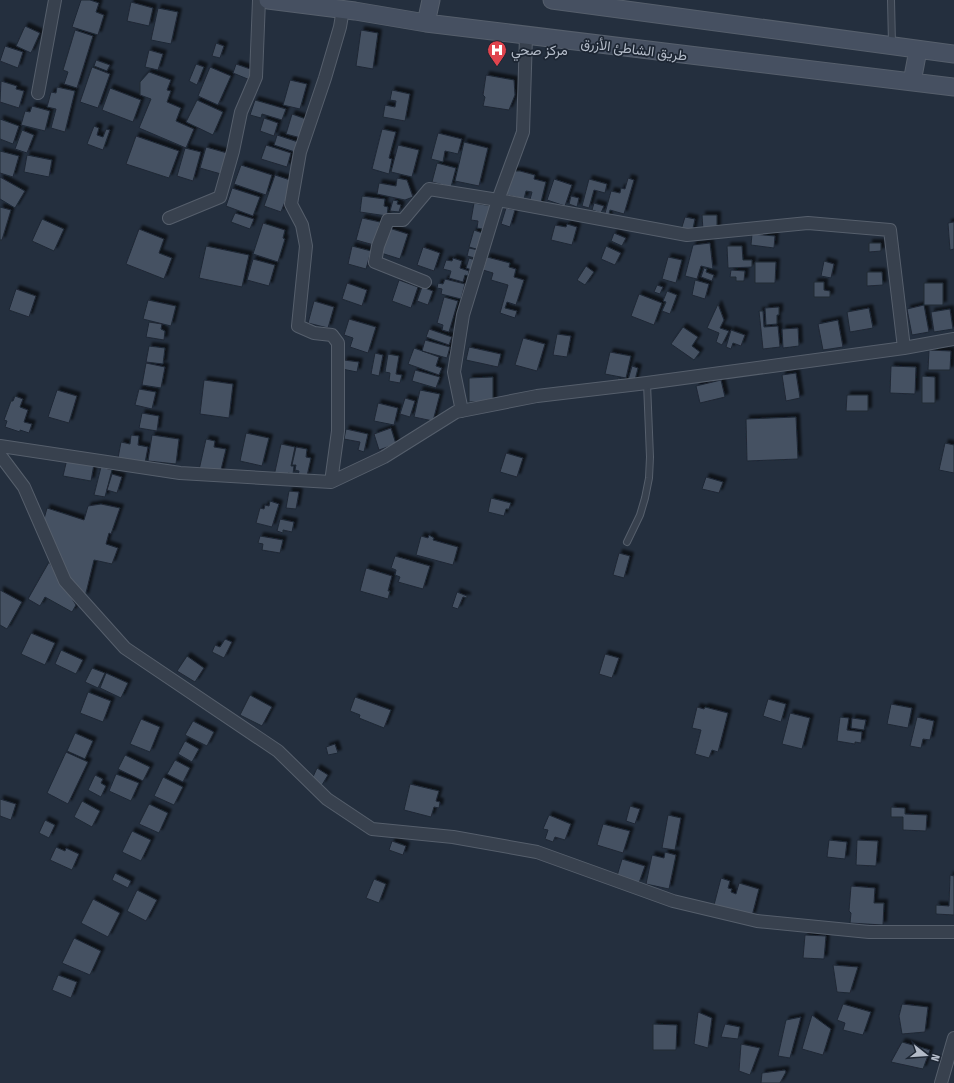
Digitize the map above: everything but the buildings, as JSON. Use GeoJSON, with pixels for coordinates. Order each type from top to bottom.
{"type":"FeatureCollection","features":[{"type":"Feature","properties":{"kind":"main road","name":"طريق الشاطئ الأزرق"},"geometry":{"type":"LineString","coordinates":[[268,0],[343,9],[426,23],[526,36],[954,87]]}},
{"type":"Feature","properties":{"kind":"main road"},"geometry":{"type":"LineString","coordinates":[[426,23],[431,0]]}},
{"type":"Feature","properties":{"kind":"main road"},"geometry":{"type":"LineString","coordinates":[[552,0],[954,54]]}},
{"type":"Feature","properties":{"kind":"main road"},"geometry":{"type":"LineString","coordinates":[[912,82],[918,50]]}},
{"type":"Feature","properties":{"kind":"street"},"geometry":{"type":"LineString","coordinates":[[38,93],[55,0]]}},
{"type":"Feature","properties":{"kind":"street"},"geometry":{"type":"LineString","coordinates":[[169,218],[220,197],[233,151],[241,112],[256,77],[259,0]]}},
{"type":"Feature","properties":{"kind":"street"},"geometry":{"type":"LineString","coordinates":[[331,482],[338,431],[338,343],[332,335],[314,333],[298,326],[306,246],[302,225],[291,204],[300,152],[325,78],[340,27],[343,9]]}},
{"type":"Feature","properties":{"kind":"street"},"geometry":{"type":"LineString","coordinates":[[462,411],[454,372],[463,315],[498,200],[523,132],[526,36]]}},
{"type":"Feature","properties":{"kind":"street"},"geometry":{"type":"LineString","coordinates":[[425,282],[375,262],[378,246],[388,220],[403,220],[429,189],[498,200],[687,235],[808,223],[890,230],[904,348]]}},
{"type":"Feature","properties":{"kind":"street"},"geometry":{"type":"LineString","coordinates":[[0,446],[180,473],[331,482],[384,457],[456,412],[538,396],[647,383],[904,348],[954,339]]}},
{"type":"Feature","properties":{"kind":"street"},"geometry":{"type":"LineString","coordinates":[[0,455],[24,487],[65,581],[124,648],[278,751],[327,800],[372,829],[453,836],[537,852],[673,901],[757,921],[869,932],[954,932]]}},
{"type":"Feature","properties":{"kind":"street"},"geometry":{"type":"LineString","coordinates":[[941,1083],[954,1038]]}},
{"type":"Feature","properties":{"kind":"lane"},"geometry":{"type":"LineString","coordinates":[[891,0],[892,46]]}},
{"type":"Feature","properties":{"kind":"lane"},"geometry":{"type":"LineString","coordinates":[[627,542],[640,515],[649,478],[650,457],[647,383]]}},
{"type":"Feature","properties":{"kind":"place","name":"مركز صحي"},"geometry":{"type":"Point","coordinates":[497,67]}}]}
